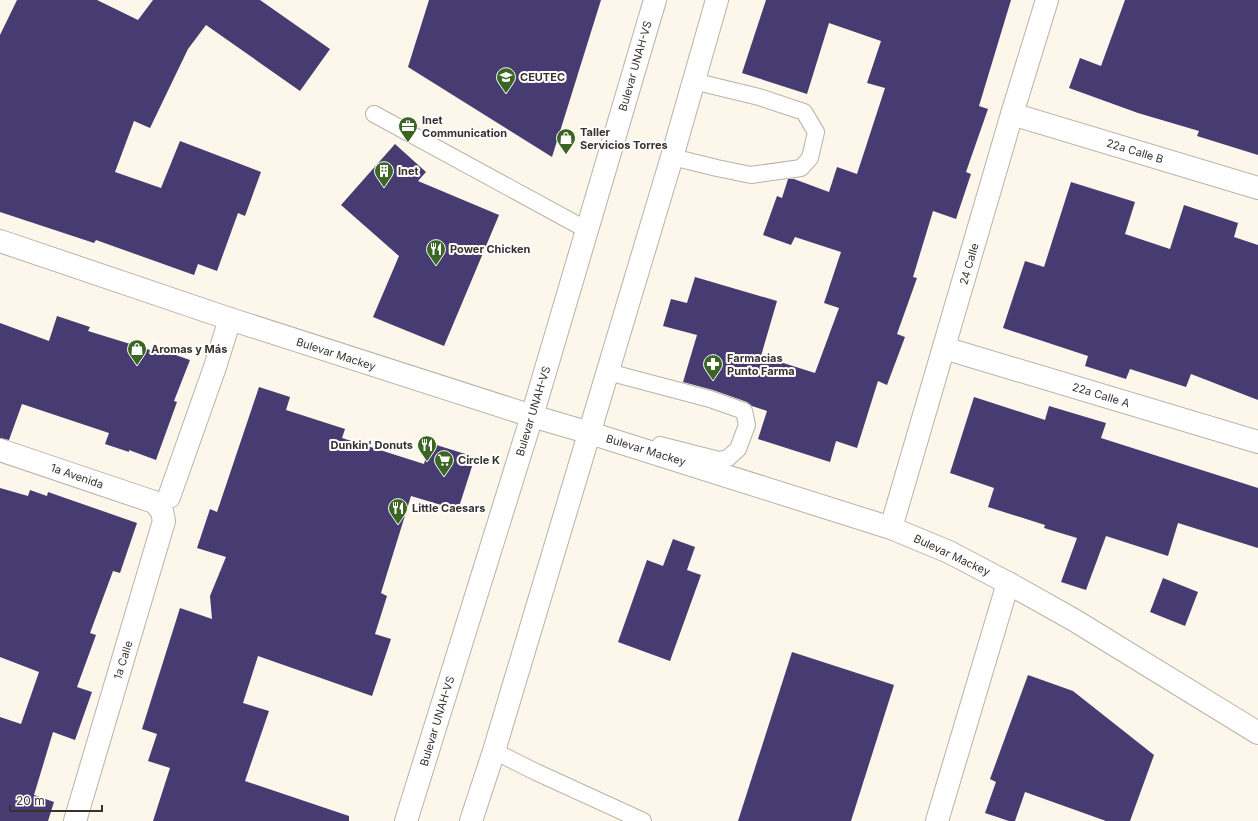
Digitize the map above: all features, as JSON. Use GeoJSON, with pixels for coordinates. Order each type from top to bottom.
{"type":"FeatureCollection","features":[{"type":"Feature","properties":{"kind":"main road","name":"Bulevar UNAH-VS"},"geometry":{"type":"LineString","coordinates":[[406,821],[532,416],[655,0]]}},
{"type":"Feature","properties":{"kind":"main road"},"geometry":{"type":"LineString","coordinates":[[471,821],[494,751],[608,372],[717,0]]}},
{"type":"Feature","properties":{"kind":"main road","name":"24 Calle"},"geometry":{"type":"LineString","coordinates":[[891,528],[1012,114],[1047,0]]}},
{"type":"Feature","properties":{"kind":"main road","name":"22a Calle B"},"geometry":{"type":"LineString","coordinates":[[1012,114],[1258,188]]}},
{"type":"Feature","properties":{"kind":"main road","name":"Bulevar Mackey"},"geometry":{"type":"LineString","coordinates":[[0,242],[230,319],[532,416],[591,428],[891,528],[949,552],[1008,583],[1074,620],[1258,733]]}},
{"type":"Feature","properties":{"kind":"main road"},"geometry":{"type":"LineString","coordinates":[[162,500],[215,367],[230,319]]}},
{"type":"Feature","properties":{"kind":"main road","name":"22a Calle A"},"geometry":{"type":"LineString","coordinates":[[944,348],[1258,442]]}},
{"type":"Feature","properties":{"kind":"main road","name":"1a Avenida"},"geometry":{"type":"LineString","coordinates":[[0,450],[162,500]]}},
{"type":"Feature","properties":{"kind":"main road","name":"1a Calle"},"geometry":{"type":"LineString","coordinates":[[74,821],[164,521],[162,500]]}},
{"type":"Feature","properties":{"kind":"main road"},"geometry":{"type":"LineString","coordinates":[[937,821],[1008,583]]}},
{"type":"Feature","properties":{"kind":"lane"},"geometry":{"type":"LineString","coordinates":[[672,157],[751,175],[801,168],[810,158],[816,132],[804,112],[759,97],[693,81]]}},
{"type":"Feature","properties":{"kind":"lane"},"geometry":{"type":"LineString","coordinates":[[374,114],[587,230]]}},
{"type":"Feature","properties":{"kind":"lane"},"geometry":{"type":"LineString","coordinates":[[591,428],[719,460],[728,458],[738,449],[747,425],[744,411],[710,399],[608,372]]}},
{"type":"Feature","properties":{"kind":"lane"},"geometry":{"type":"LineString","coordinates":[[494,751],[643,821]]}},
{"type":"Feature","properties":{"kind":"building"},"geometry":{"type":"Polygon","coordinates":[[[17,0],[97,0],[138,20],[153,0],[260,0],[330,49],[300,91],[206,25],[188,49],[150,128],[134,121],[115,172],[161,188],[180,141],[261,172],[245,216],[238,213],[217,271],[198,264],[194,275],[96,240],[94,243],[0,212],[0,35],[17,0]]]}},
{"type":"Feature","properties":{"kind":"building","name":"CEUTEC"},"geometry":{"type":"Polygon","coordinates":[[[429,0],[601,0],[552,157],[408,67],[429,0]]]}},
{"type":"Feature","properties":{"kind":"building"},"geometry":{"type":"Polygon","coordinates":[[[766,0],[1011,0],[979,106],[988,109],[966,172],[971,174],[956,219],[933,211],[913,277],[917,278],[897,334],[905,337],[887,385],[878,381],[857,448],[836,441],[830,462],[758,439],[767,411],[713,390],[683,382],[697,335],[663,326],[671,299],[687,303],[695,277],[777,301],[761,356],[815,373],[839,308],[824,303],[841,252],[795,237],[791,245],[763,235],[777,196],[782,198],[788,179],[794,179],[829,192],[837,167],[857,174],[885,88],[867,83],[881,41],[829,23],[807,94],[742,73],[766,0]]]}},
{"type":"Feature","properties":{"kind":"building"},"geometry":{"type":"Polygon","coordinates":[[[1125,0],[1258,0],[1258,155],[1197,136],[1199,131],[1138,113],[1069,88],[1080,58],[1101,66],[1125,0]]]}},
{"type":"Feature","properties":{"kind":"building","name":"Power Chicken"},"geometry":{"type":"Polygon","coordinates":[[[395,144],[426,172],[418,181],[499,215],[444,346],[373,317],[399,256],[341,205],[395,144]]]}},
{"type":"Feature","properties":{"kind":"building"},"geometry":{"type":"Polygon","coordinates":[[[1071,182],[1135,202],[1125,234],[1170,249],[1184,205],[1238,223],[1234,237],[1258,245],[1258,400],[1191,374],[1186,387],[1130,369],[1126,379],[1085,366],[1088,356],[1003,328],[1025,261],[1044,267],[1071,182]]]}},
{"type":"Feature","properties":{"kind":"building"},"geometry":{"type":"Polygon","coordinates":[[[57,316],[90,327],[88,331],[166,355],[167,352],[190,360],[174,401],[177,402],[156,460],[129,450],[129,452],[105,444],[109,433],[22,404],[9,440],[0,438],[0,323],[49,341],[57,316]]]}},
{"type":"Feature","properties":{"kind":"building"},"geometry":{"type":"Polygon","coordinates":[[[259,387],[290,397],[286,410],[345,429],[342,438],[424,464],[430,443],[475,457],[458,510],[411,496],[381,593],[387,596],[375,634],[391,639],[372,696],[258,656],[243,703],[269,711],[245,781],[349,816],[349,821],[153,821],[170,768],[148,761],[157,734],[142,729],[180,608],[212,619],[210,596],[226,557],[197,548],[210,509],[217,512],[259,387]]]}},
{"type":"Feature","properties":{"kind":"building"},"geometry":{"type":"Polygon","coordinates":[[[974,397],[1045,420],[1049,406],[1106,423],[1101,438],[1258,488],[1258,548],[1178,523],[1168,556],[1106,536],[1086,590],[1061,582],[1077,538],[1044,528],[1045,525],[988,507],[994,488],[950,473],[974,397]]]}},
{"type":"Feature","properties":{"kind":"building"},"geometry":{"type":"Polygon","coordinates":[[[0,488],[28,496],[30,490],[47,496],[48,492],[137,523],[120,573],[113,571],[90,633],[96,635],[77,687],[92,692],[75,740],[53,732],[34,795],[54,802],[48,821],[0,821],[0,717],[21,724],[39,672],[0,657],[0,488]]]}},
{"type":"Feature","properties":{"kind":"building"},"geometry":{"type":"Polygon","coordinates":[[[673,539],[695,547],[687,570],[701,575],[670,661],[618,642],[647,560],[663,566],[673,539]]]}},
{"type":"Feature","properties":{"kind":"building"},"geometry":{"type":"Polygon","coordinates":[[[1163,578],[1198,592],[1185,626],[1150,612],[1163,578]]]}},
{"type":"Feature","properties":{"kind":"building"},"geometry":{"type":"Polygon","coordinates":[[[792,652],[894,685],[851,821],[738,821],[792,652]]]}},
{"type":"Feature","properties":{"kind":"building"},"geometry":{"type":"Polygon","coordinates":[[[1028,675],[1073,691],[1154,755],[1130,821],[1106,821],[1025,792],[1015,821],[1009,821],[985,813],[996,782],[990,779],[1028,675]]]}},
{"type":"Feature","properties":{"kind":"place","name":"CEUTEC"},"geometry":{"type":"Point","coordinates":[506,94]}},
{"type":"Feature","properties":{"kind":"place","name":"Inet Communication"},"geometry":{"type":"Point","coordinates":[408,143]}},
{"type":"Feature","properties":{"kind":"place","name":"Taller Servicios Torres"},"geometry":{"type":"Point","coordinates":[566,155]}},
{"type":"Feature","properties":{"kind":"place","name":"Inet"},"geometry":{"type":"Point","coordinates":[384,188]}},
{"type":"Feature","properties":{"kind":"place","name":"Power Chicken"},"geometry":{"type":"Point","coordinates":[436,266]}},
{"type":"Feature","properties":{"kind":"place","name":"Aromas y Más"},"geometry":{"type":"Point","coordinates":[137,366]}},
{"type":"Feature","properties":{"kind":"place","name":"Farmacias Punto Farma"},"geometry":{"type":"Point","coordinates":[713,381]}},
{"type":"Feature","properties":{"kind":"place","name":"Dunkin' Donuts"},"geometry":{"type":"Point","coordinates":[427,462]}},
{"type":"Feature","properties":{"kind":"place","name":"Circle K"},"geometry":{"type":"Point","coordinates":[444,477]}},
{"type":"Feature","properties":{"kind":"place","name":"Little Caesars"},"geometry":{"type":"Point","coordinates":[398,525]}}]}
